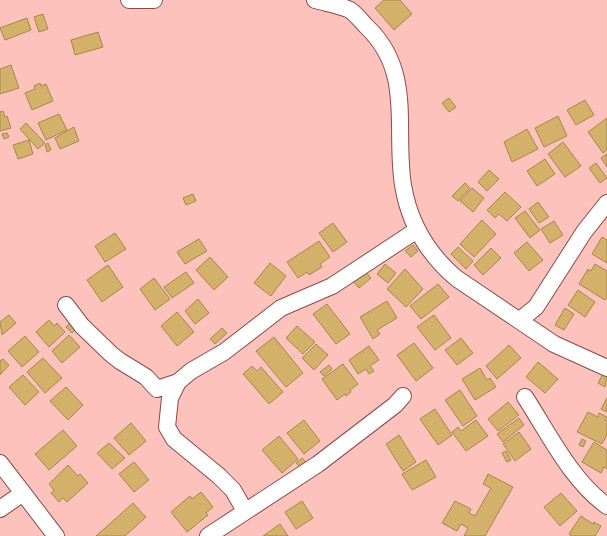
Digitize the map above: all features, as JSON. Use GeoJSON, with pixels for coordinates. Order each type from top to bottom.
{"type":"FeatureCollection","features":[{"type":"Feature","properties":{"kind":"street"},"geometry":{"type":"LineString","coordinates":[[129,0],[154,0]]}},
{"type":"Feature","properties":{"kind":"street"},"geometry":{"type":"LineString","coordinates":[[315,0],[349,5],[386,49],[397,78],[402,124],[403,184],[408,210],[417,230],[430,252],[441,265],[472,290],[520,320],[554,344],[607,368]]}},
{"type":"Feature","properties":{"kind":"street"},"geometry":{"type":"LineString","coordinates":[[520,320],[536,307],[584,232],[607,203]]}},
{"type":"Feature","properties":{"kind":"street"},"geometry":{"type":"LineString","coordinates":[[66,305],[82,326],[111,354],[146,377],[158,389],[178,382],[191,371],[224,352],[280,308],[332,286],[417,230]]}},
{"type":"Feature","properties":{"kind":"street"},"geometry":{"type":"LineString","coordinates":[[178,382],[170,398],[167,427],[174,439],[219,476],[233,490],[246,511]]}},
{"type":"Feature","properties":{"kind":"street"},"geometry":{"type":"LineString","coordinates":[[208,536],[318,464],[395,405],[403,396]]}},
{"type":"Feature","properties":{"kind":"street"},"geometry":{"type":"LineString","coordinates":[[525,397],[558,449],[585,486],[607,506]]}},
{"type":"Feature","properties":{"kind":"street"},"geometry":{"type":"LineString","coordinates":[[0,462],[14,478],[23,493],[56,536]]}},
{"type":"Feature","properties":{"kind":"street"},"geometry":{"type":"LineString","coordinates":[[0,509],[6,503],[23,493]]}},
{"type":"Feature","properties":{"kind":"building"},"geometry":{"type":"Polygon","coordinates":[[[384,0],[400,0],[412,14],[394,30],[375,8],[384,0]]]}},
{"type":"Feature","properties":{"kind":"building"},"geometry":{"type":"Polygon","coordinates":[[[43,14],[48,29],[39,32],[34,17],[43,14]]]}},
{"type":"Feature","properties":{"kind":"building"},"geometry":{"type":"Polygon","coordinates":[[[27,18],[31,30],[5,40],[0,28],[27,18]]]}},
{"type":"Feature","properties":{"kind":"building"},"geometry":{"type":"Polygon","coordinates":[[[98,32],[103,47],[75,55],[71,40],[98,32]]]}},
{"type":"Feature","properties":{"kind":"building"},"geometry":{"type":"Polygon","coordinates":[[[11,65],[19,88],[0,94],[0,69],[11,65]]]}},
{"type":"Feature","properties":{"kind":"building"},"geometry":{"type":"Polygon","coordinates":[[[40,83],[41,86],[46,84],[53,101],[32,110],[25,93],[35,89],[34,86],[40,83]]]}},
{"type":"Feature","properties":{"kind":"building"},"geometry":{"type":"Polygon","coordinates":[[[449,98],[456,107],[449,112],[442,103],[449,98]]]}},
{"type":"Feature","properties":{"kind":"building"},"geometry":{"type":"Polygon","coordinates":[[[585,100],[594,115],[576,125],[567,110],[585,100]]]}},
{"type":"Feature","properties":{"kind":"building"},"geometry":{"type":"Polygon","coordinates":[[[3,111],[5,117],[7,116],[11,128],[0,131],[0,112],[3,111]]]}},
{"type":"Feature","properties":{"kind":"building"},"geometry":{"type":"Polygon","coordinates":[[[59,114],[67,130],[46,140],[38,123],[59,114]]]}},
{"type":"Feature","properties":{"kind":"building"},"geometry":{"type":"Polygon","coordinates":[[[558,116],[567,136],[544,147],[535,128],[558,116]]]}},
{"type":"Feature","properties":{"kind":"building"},"geometry":{"type":"Polygon","coordinates":[[[607,118],[607,150],[603,153],[588,132],[607,118]]]}},
{"type":"Feature","properties":{"kind":"building"},"geometry":{"type":"Polygon","coordinates":[[[26,123],[45,143],[38,149],[20,129],[26,123]]]}},
{"type":"Feature","properties":{"kind":"building"},"geometry":{"type":"Polygon","coordinates":[[[74,127],[79,141],[60,149],[55,138],[74,127]]]}},
{"type":"Feature","properties":{"kind":"building"},"geometry":{"type":"Polygon","coordinates":[[[527,129],[538,149],[512,162],[504,142],[527,129]]]}},
{"type":"Feature","properties":{"kind":"building"},"geometry":{"type":"Polygon","coordinates":[[[7,133],[9,137],[4,139],[2,134],[7,133]]]}},
{"type":"Feature","properties":{"kind":"building"},"geometry":{"type":"Polygon","coordinates":[[[29,140],[33,154],[18,159],[13,145],[29,140]]]}},
{"type":"Feature","properties":{"kind":"building"},"geometry":{"type":"Polygon","coordinates":[[[563,142],[581,166],[565,177],[548,154],[563,142]]]}},
{"type":"Feature","properties":{"kind":"building"},"geometry":{"type":"Polygon","coordinates":[[[48,143],[51,150],[47,152],[45,145],[48,143]]]}},
{"type":"Feature","properties":{"kind":"building"},"geometry":{"type":"Polygon","coordinates":[[[607,154],[607,167],[601,158],[607,154]]]}},
{"type":"Feature","properties":{"kind":"building"},"geometry":{"type":"Polygon","coordinates":[[[545,159],[555,174],[537,186],[527,171],[545,159]]]}},
{"type":"Feature","properties":{"kind":"building"},"geometry":{"type":"Polygon","coordinates":[[[596,163],[607,178],[600,183],[589,168],[596,163]]]}},
{"type":"Feature","properties":{"kind":"building"},"geometry":{"type":"Polygon","coordinates":[[[489,170],[499,179],[487,191],[478,182],[489,170]]]}},
{"type":"Feature","properties":{"kind":"building"},"geometry":{"type":"Polygon","coordinates":[[[465,183],[470,188],[458,201],[452,196],[465,183]]]}},
{"type":"Feature","properties":{"kind":"building"},"geometry":{"type":"Polygon","coordinates":[[[472,188],[484,198],[473,212],[460,201],[472,188]]]}},
{"type":"Feature","properties":{"kind":"building"},"geometry":{"type":"Polygon","coordinates":[[[505,192],[521,207],[507,221],[499,214],[495,218],[487,210],[505,192]]]}},
{"type":"Feature","properties":{"kind":"building"},"geometry":{"type":"Polygon","coordinates":[[[193,194],[196,201],[186,205],[183,198],[193,194]]]}},
{"type":"Feature","properties":{"kind":"building"},"geometry":{"type":"Polygon","coordinates":[[[538,202],[549,217],[539,223],[529,209],[538,202]]]}},
{"type":"Feature","properties":{"kind":"building"},"geometry":{"type":"Polygon","coordinates":[[[525,211],[540,230],[530,238],[515,218],[525,211]]]}},
{"type":"Feature","properties":{"kind":"building"},"geometry":{"type":"Polygon","coordinates":[[[482,220],[496,234],[474,257],[460,244],[482,220]]]}},
{"type":"Feature","properties":{"kind":"building"},"geometry":{"type":"Polygon","coordinates":[[[554,221],[563,235],[550,243],[541,229],[554,221]]]}},
{"type":"Feature","properties":{"kind":"building"},"geometry":{"type":"Polygon","coordinates":[[[333,223],[347,242],[333,252],[319,233],[333,223]]]}},
{"type":"Feature","properties":{"kind":"building"},"geometry":{"type":"Polygon","coordinates":[[[115,233],[126,249],[105,262],[95,246],[115,233]]]}},
{"type":"Feature","properties":{"kind":"building"},"geometry":{"type":"Polygon","coordinates":[[[602,237],[607,240],[607,263],[592,254],[602,237]]]}},
{"type":"Feature","properties":{"kind":"building"},"geometry":{"type":"Polygon","coordinates":[[[199,239],[207,251],[185,264],[177,252],[199,239]]]}},
{"type":"Feature","properties":{"kind":"building"},"geometry":{"type":"Polygon","coordinates":[[[319,241],[330,257],[320,264],[322,267],[309,275],[307,272],[298,278],[287,262],[319,241]]]}},
{"type":"Feature","properties":{"kind":"building"},"geometry":{"type":"Polygon","coordinates":[[[527,242],[543,260],[529,271],[514,253],[527,242]]]}},
{"type":"Feature","properties":{"kind":"building"},"geometry":{"type":"Polygon","coordinates":[[[413,245],[418,251],[411,257],[405,251],[413,245]]]}},
{"type":"Feature","properties":{"kind":"building"},"geometry":{"type":"Polygon","coordinates":[[[458,247],[473,261],[466,269],[451,254],[458,247]]]}},
{"type":"Feature","properties":{"kind":"building"},"geometry":{"type":"Polygon","coordinates":[[[491,248],[501,258],[483,275],[474,265],[491,248]]]}},
{"type":"Feature","properties":{"kind":"building"},"geometry":{"type":"Polygon","coordinates":[[[210,257],[228,277],[214,290],[196,270],[210,257]]]}},
{"type":"Feature","properties":{"kind":"building"},"geometry":{"type":"Polygon","coordinates":[[[270,263],[286,276],[271,296],[254,283],[270,263]]]}},
{"type":"Feature","properties":{"kind":"building"},"geometry":{"type":"Polygon","coordinates":[[[385,264],[396,273],[388,283],[377,274],[385,264]]]}},
{"type":"Feature","properties":{"kind":"building"},"geometry":{"type":"Polygon","coordinates":[[[595,264],[607,271],[607,297],[605,300],[579,284],[588,269],[591,271],[595,264]]]}},
{"type":"Feature","properties":{"kind":"building"},"geometry":{"type":"Polygon","coordinates":[[[108,265],[123,287],[102,302],[87,280],[108,265]]]}},
{"type":"Feature","properties":{"kind":"building"},"geometry":{"type":"Polygon","coordinates":[[[363,269],[371,278],[359,288],[351,279],[363,269]]]}},
{"type":"Feature","properties":{"kind":"building"},"geometry":{"type":"Polygon","coordinates":[[[405,269],[423,289],[406,307],[387,289],[405,269]]]}},
{"type":"Feature","properties":{"kind":"building"},"geometry":{"type":"Polygon","coordinates":[[[186,272],[194,283],[172,298],[164,287],[186,272]]]}},
{"type":"Feature","properties":{"kind":"building"},"geometry":{"type":"Polygon","coordinates":[[[154,278],[170,299],[155,310],[140,289],[154,278]]]}},
{"type":"Feature","properties":{"kind":"building"},"geometry":{"type":"Polygon","coordinates":[[[438,284],[449,297],[421,319],[410,306],[438,284]]]}},
{"type":"Feature","properties":{"kind":"building"},"geometry":{"type":"Polygon","coordinates":[[[578,290],[595,302],[585,317],[568,305],[578,290]]]}},
{"type":"Feature","properties":{"kind":"building"},"geometry":{"type":"Polygon","coordinates":[[[198,299],[209,313],[195,324],[185,311],[198,299]]]}},
{"type":"Feature","properties":{"kind":"building"},"geometry":{"type":"Polygon","coordinates":[[[387,301],[397,318],[377,330],[380,334],[373,339],[360,317],[387,301]]]}},
{"type":"Feature","properties":{"kind":"building"},"geometry":{"type":"Polygon","coordinates":[[[327,304],[350,334],[336,344],[313,314],[327,304]]]}},
{"type":"Feature","properties":{"kind":"building"},"geometry":{"type":"Polygon","coordinates":[[[565,308],[574,314],[564,330],[555,325],[565,308]]]}},
{"type":"Feature","properties":{"kind":"building"},"geometry":{"type":"Polygon","coordinates":[[[177,312],[194,332],[177,346],[161,326],[177,312]]]}},
{"type":"Feature","properties":{"kind":"building"},"geometry":{"type":"Polygon","coordinates":[[[9,315],[16,323],[2,335],[0,322],[9,315]]]}},
{"type":"Feature","properties":{"kind":"building"},"geometry":{"type":"Polygon","coordinates":[[[434,315],[451,338],[435,350],[417,327],[434,315]]]}},
{"type":"Feature","properties":{"kind":"building"},"geometry":{"type":"Polygon","coordinates":[[[49,320],[55,326],[57,323],[65,332],[49,347],[36,332],[49,320]]]}},
{"type":"Feature","properties":{"kind":"building"},"geometry":{"type":"Polygon","coordinates":[[[71,322],[77,328],[72,333],[66,327],[71,322]]]}},
{"type":"Feature","properties":{"kind":"building"},"geometry":{"type":"Polygon","coordinates":[[[297,326],[315,342],[303,354],[286,338],[297,326]]]}},
{"type":"Feature","properties":{"kind":"building"},"geometry":{"type":"Polygon","coordinates":[[[222,328],[227,333],[215,344],[210,339],[222,328]]]}},
{"type":"Feature","properties":{"kind":"building"},"geometry":{"type":"Polygon","coordinates":[[[69,335],[80,347],[62,363],[52,351],[69,335]]]}},
{"type":"Feature","properties":{"kind":"building"},"geometry":{"type":"Polygon","coordinates":[[[25,336],[39,352],[22,367],[8,351],[25,336]]]}},
{"type":"Feature","properties":{"kind":"building"},"geometry":{"type":"Polygon","coordinates":[[[274,337],[303,373],[286,387],[256,351],[274,337]]]}},
{"type":"Feature","properties":{"kind":"building"},"geometry":{"type":"Polygon","coordinates":[[[461,338],[473,353],[457,365],[445,350],[461,338]]]}},
{"type":"Feature","properties":{"kind":"building"},"geometry":{"type":"Polygon","coordinates":[[[414,343],[433,368],[416,381],[397,355],[414,343]]]}},
{"type":"Feature","properties":{"kind":"building"},"geometry":{"type":"Polygon","coordinates":[[[316,344],[328,355],[314,370],[302,358],[316,344]]]}},
{"type":"Feature","properties":{"kind":"building"},"geometry":{"type":"Polygon","coordinates":[[[509,345],[521,358],[497,379],[486,366],[509,345]]]}},
{"type":"Feature","properties":{"kind":"building"},"geometry":{"type":"Polygon","coordinates":[[[369,346],[379,360],[370,366],[374,371],[369,374],[366,369],[358,374],[349,360],[369,346]]]}},
{"type":"Feature","properties":{"kind":"building"},"geometry":{"type":"Polygon","coordinates":[[[43,358],[62,378],[45,393],[27,372],[43,358]]]}},
{"type":"Feature","properties":{"kind":"building"},"geometry":{"type":"Polygon","coordinates":[[[3,359],[9,365],[0,375],[0,361],[3,359]]]}},
{"type":"Feature","properties":{"kind":"building"},"geometry":{"type":"Polygon","coordinates":[[[538,362],[558,379],[545,393],[526,377],[538,362]]]}},
{"type":"Feature","properties":{"kind":"building"},"geometry":{"type":"Polygon","coordinates":[[[343,364],[358,384],[350,390],[351,392],[346,396],[345,394],[337,400],[322,379],[343,364]]]}},
{"type":"Feature","properties":{"kind":"building"},"geometry":{"type":"Polygon","coordinates":[[[329,365],[332,369],[324,376],[320,372],[329,365]]]}},
{"type":"Feature","properties":{"kind":"building"},"geometry":{"type":"Polygon","coordinates":[[[252,366],[257,371],[261,367],[283,392],[269,404],[243,374],[252,366]]]}},
{"type":"Feature","properties":{"kind":"building"},"geometry":{"type":"Polygon","coordinates":[[[480,368],[487,380],[490,378],[496,387],[475,400],[462,379],[480,368]]]}},
{"type":"Feature","properties":{"kind":"building"},"geometry":{"type":"Polygon","coordinates":[[[603,374],[607,376],[605,387],[598,383],[603,374]]]}},
{"type":"Feature","properties":{"kind":"building"},"geometry":{"type":"Polygon","coordinates":[[[23,375],[39,392],[25,405],[9,387],[23,375]]]}},
{"type":"Feature","properties":{"kind":"building"},"geometry":{"type":"Polygon","coordinates":[[[66,387],[83,405],[68,420],[50,401],[66,387]]]}},
{"type":"Feature","properties":{"kind":"building"},"geometry":{"type":"Polygon","coordinates":[[[460,390],[477,416],[463,426],[445,400],[460,390]]]}},
{"type":"Feature","properties":{"kind":"building"},"geometry":{"type":"Polygon","coordinates":[[[607,398],[607,412],[601,409],[607,398]]]}},
{"type":"Feature","properties":{"kind":"building"},"geometry":{"type":"Polygon","coordinates":[[[508,402],[519,415],[498,431],[488,419],[508,402]]]}},
{"type":"Feature","properties":{"kind":"building"},"geometry":{"type":"Polygon","coordinates":[[[435,409],[452,435],[438,445],[420,419],[435,409]]]}},
{"type":"Feature","properties":{"kind":"building"},"geometry":{"type":"Polygon","coordinates":[[[588,412],[598,417],[599,413],[607,417],[605,420],[607,421],[607,435],[602,444],[577,432],[588,412]]]}},
{"type":"Feature","properties":{"kind":"building"},"geometry":{"type":"Polygon","coordinates":[[[519,418],[524,425],[503,442],[497,434],[519,418]]]}},
{"type":"Feature","properties":{"kind":"building"},"geometry":{"type":"Polygon","coordinates":[[[304,420],[320,441],[304,454],[287,433],[304,420]]]}},
{"type":"Feature","properties":{"kind":"building"},"geometry":{"type":"Polygon","coordinates":[[[476,420],[488,436],[466,451],[452,432],[458,427],[461,431],[476,420]]]}},
{"type":"Feature","properties":{"kind":"building"},"geometry":{"type":"Polygon","coordinates":[[[131,423],[146,441],[129,455],[114,438],[131,423]]]}},
{"type":"Feature","properties":{"kind":"building"},"geometry":{"type":"Polygon","coordinates":[[[63,430],[77,446],[49,470],[35,454],[63,430]]]}},
{"type":"Feature","properties":{"kind":"building"},"geometry":{"type":"Polygon","coordinates":[[[519,432],[531,449],[515,461],[503,444],[519,432]]]}},
{"type":"Feature","properties":{"kind":"building"},"geometry":{"type":"Polygon","coordinates":[[[399,435],[416,462],[403,471],[386,444],[399,435]]]}},
{"type":"Feature","properties":{"kind":"building"},"geometry":{"type":"Polygon","coordinates":[[[279,436],[298,459],[282,473],[262,450],[279,436]]]}},
{"type":"Feature","properties":{"kind":"building"},"geometry":{"type":"Polygon","coordinates":[[[582,439],[586,441],[583,447],[579,445],[582,439]]]}},
{"type":"Feature","properties":{"kind":"building"},"geometry":{"type":"Polygon","coordinates":[[[594,442],[607,450],[607,469],[604,467],[601,473],[582,462],[594,442]]]}},
{"type":"Feature","properties":{"kind":"building"},"geometry":{"type":"Polygon","coordinates":[[[109,443],[125,458],[112,469],[97,453],[109,443]]]}},
{"type":"Feature","properties":{"kind":"building"},"geometry":{"type":"Polygon","coordinates":[[[506,451],[511,460],[507,462],[502,453],[506,451]]]}},
{"type":"Feature","properties":{"kind":"building"},"geometry":{"type":"Polygon","coordinates":[[[302,458],[310,466],[304,471],[296,463],[302,458]]]}},
{"type":"Feature","properties":{"kind":"building"},"geometry":{"type":"Polygon","coordinates":[[[426,460],[436,477],[412,490],[402,474],[426,460]]]}},
{"type":"Feature","properties":{"kind":"building"},"geometry":{"type":"Polygon","coordinates":[[[134,462],[149,480],[134,492],[119,474],[134,462]]]}},
{"type":"Feature","properties":{"kind":"building"},"geometry":{"type":"Polygon","coordinates":[[[68,465],[78,476],[80,474],[88,483],[67,502],[63,498],[59,502],[51,493],[54,490],[49,484],[68,465]]]}},
{"type":"Feature","properties":{"kind":"building"},"geometry":{"type":"Polygon","coordinates":[[[488,474],[513,487],[485,536],[464,536],[468,528],[461,524],[457,531],[442,523],[455,501],[471,509],[469,513],[475,516],[491,488],[483,484],[488,474]]]}},
{"type":"Feature","properties":{"kind":"building"},"geometry":{"type":"Polygon","coordinates":[[[201,492],[213,507],[206,513],[208,515],[187,532],[171,512],[190,496],[192,499],[201,492]]]}},
{"type":"Feature","properties":{"kind":"building"},"geometry":{"type":"Polygon","coordinates":[[[561,493],[577,511],[560,526],[544,507],[561,493]]]}},
{"type":"Feature","properties":{"kind":"building"},"geometry":{"type":"Polygon","coordinates":[[[302,501],[313,518],[296,529],[285,512],[302,501]]]}},
{"type":"Feature","properties":{"kind":"building"},"geometry":{"type":"Polygon","coordinates":[[[133,503],[146,517],[125,536],[96,536],[133,503]]]}},
{"type":"Feature","properties":{"kind":"building"},"geometry":{"type":"Polygon","coordinates":[[[581,516],[593,524],[594,522],[601,526],[595,536],[571,536],[569,534],[581,516]]]}},
{"type":"Feature","properties":{"kind":"building"},"geometry":{"type":"Polygon","coordinates":[[[280,524],[288,536],[263,536],[280,524]]]}}]}
